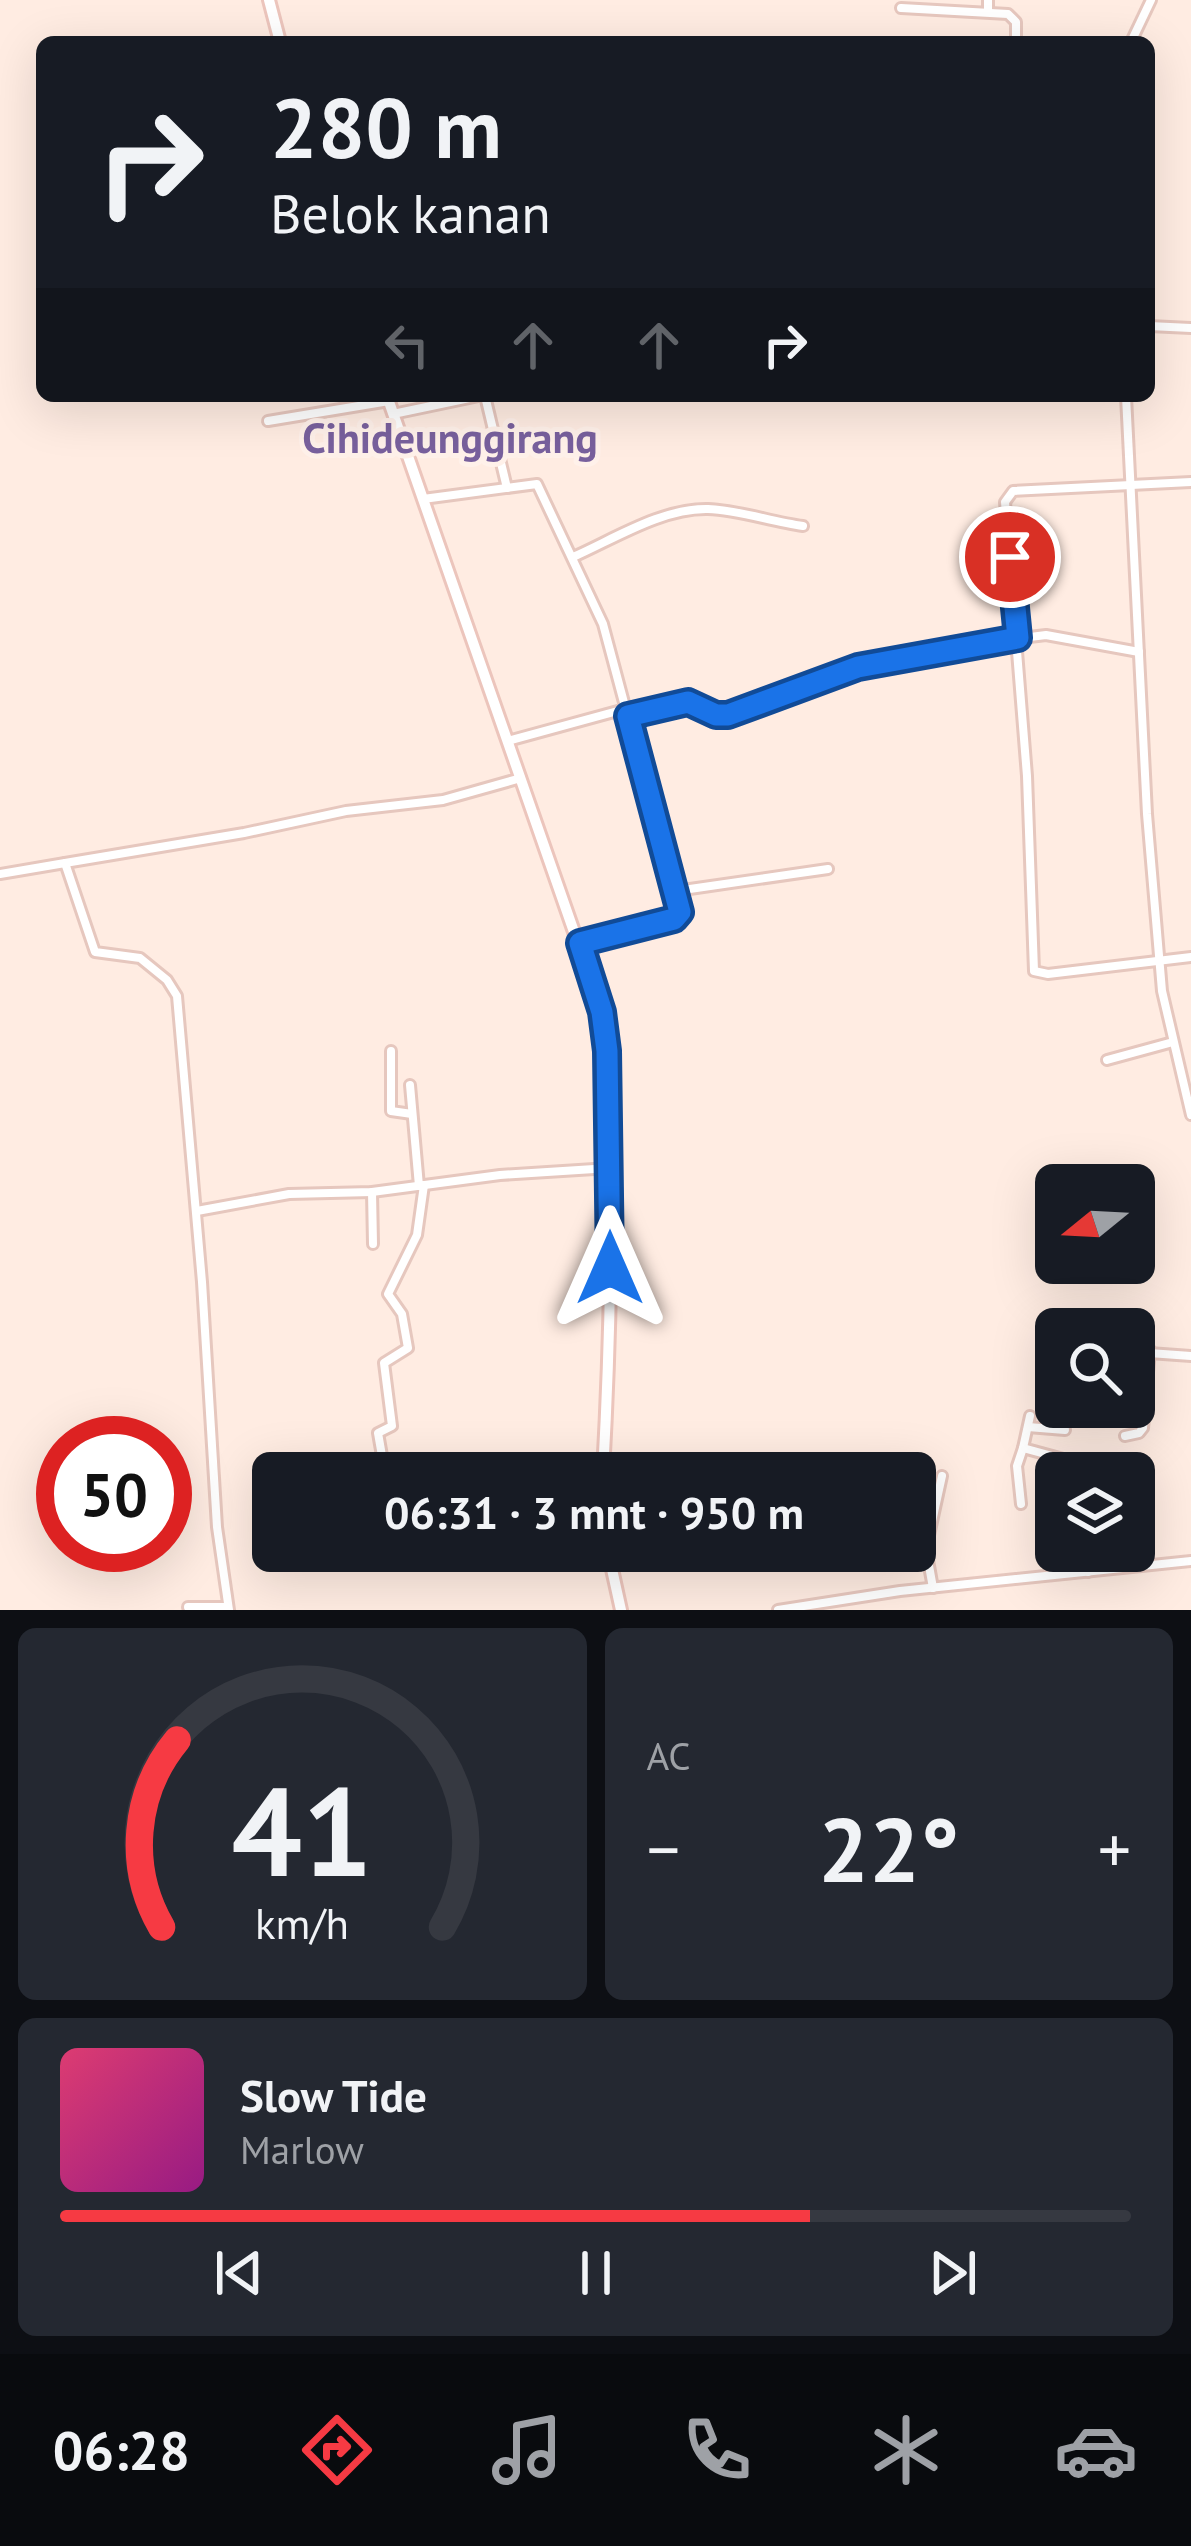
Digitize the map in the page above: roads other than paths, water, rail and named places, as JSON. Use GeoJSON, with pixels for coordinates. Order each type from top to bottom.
{"type":"FeatureCollection","features":[{"type":"Feature","properties":{"kind":"main road"},"geometry":{"type":"LineString","coordinates":[[269,0],[278,36]]}},
{"type":"Feature","properties":{"kind":"main road"},"geometry":{"type":"LineString","coordinates":[[389,402],[580,943],[605,1029],[610,1340],[604,1452]]}},
{"type":"Feature","properties":{"kind":"main road"},"geometry":{"type":"LineString","coordinates":[[613,1572],[621,1610]]}},
{"type":"Feature","properties":{"kind":"street"},"geometry":{"type":"LineString","coordinates":[[988,0],[988,12]]}},
{"type":"Feature","properties":{"kind":"street"},"geometry":{"type":"LineString","coordinates":[[1134,36],[1151,0]]}},
{"type":"Feature","properties":{"kind":"street"},"geometry":{"type":"LineString","coordinates":[[906,6],[948,4],[1012,16],[1016,36]]}},
{"type":"Feature","properties":{"kind":"street"},"geometry":{"type":"LineString","coordinates":[[1155,326],[1191,328]]}},
{"type":"Feature","properties":{"kind":"street"},"geometry":{"type":"LineString","coordinates":[[268,422],[368,402]]}},
{"type":"Feature","properties":{"kind":"street"},"geometry":{"type":"LineString","coordinates":[[393,414],[452,402]]}},
{"type":"Feature","properties":{"kind":"street"},"geometry":{"type":"LineString","coordinates":[[484,402],[507,488]]}},
{"type":"Feature","properties":{"kind":"street"},"geometry":{"type":"LineString","coordinates":[[1126,402],[1159,962],[1191,1114]]}},
{"type":"Feature","properties":{"kind":"street"},"geometry":{"type":"LineString","coordinates":[[1191,482],[1013,491],[1006,497],[1018,638],[1034,971],[1048,974],[1191,957]]}},
{"type":"Feature","properties":{"kind":"street"},"geometry":{"type":"LineString","coordinates":[[423,499],[537,484],[603,624],[680,912],[674,919],[580,943]]}},
{"type":"Feature","properties":{"kind":"street"},"geometry":{"type":"LineString","coordinates":[[573,557],[655,521],[695,510],[803,526]]}},
{"type":"Feature","properties":{"kind":"street"},"geometry":{"type":"LineString","coordinates":[[508,741],[688,702],[716,715],[728,715],[858,667],[1018,638],[1061,636],[1091,646],[1139,652]]}},
{"type":"Feature","properties":{"kind":"street"},"geometry":{"type":"LineString","coordinates":[[0,874],[346,811],[443,800],[520,778]]}},
{"type":"Feature","properties":{"kind":"street"},"geometry":{"type":"LineString","coordinates":[[65,863],[95,952],[140,958],[177,995],[217,1527],[229,1608],[188,1606]]}},
{"type":"Feature","properties":{"kind":"street"},"geometry":{"type":"LineString","coordinates":[[676,891],[828,869]]}},
{"type":"Feature","properties":{"kind":"street"},"geometry":{"type":"LineString","coordinates":[[1107,1060],[1173,1042]]}},
{"type":"Feature","properties":{"kind":"street"},"geometry":{"type":"LineString","coordinates":[[391,1051],[391,1111],[412,1114]]}},
{"type":"Feature","properties":{"kind":"street"},"geometry":{"type":"LineString","coordinates":[[379,1452],[378,1433],[392,1426],[384,1364],[408,1348],[400,1309],[388,1294],[417,1235],[422,1185],[410,1084]]}},
{"type":"Feature","properties":{"kind":"street"},"geometry":{"type":"LineString","coordinates":[[196,1211],[289,1195],[372,1192],[610,1168]]}},
{"type":"Feature","properties":{"kind":"street"},"geometry":{"type":"LineString","coordinates":[[372,1192],[373,1244]]}},
{"type":"Feature","properties":{"kind":"street"},"geometry":{"type":"LineString","coordinates":[[1125,1436],[1143,1428],[1150,1352],[1191,1356]]}},
{"type":"Feature","properties":{"kind":"street"},"geometry":{"type":"LineString","coordinates":[[1021,1504],[1017,1466],[1029,1421],[1065,1430]]}},
{"type":"Feature","properties":{"kind":"street"},"geometry":{"type":"LineString","coordinates":[[1023,1448],[1038,1452]]}},
{"type":"Feature","properties":{"kind":"street"},"geometry":{"type":"LineString","coordinates":[[933,1588],[926,1549],[942,1476]]}},
{"type":"Feature","properties":{"kind":"street"},"geometry":{"type":"LineString","coordinates":[[778,1610],[1191,1561]]}},
{"type":"Feature","properties":{"kind":"district","name":"Cihideunggirang"},"geometry":{"type":"Point","coordinates":[450,437]}}]}
